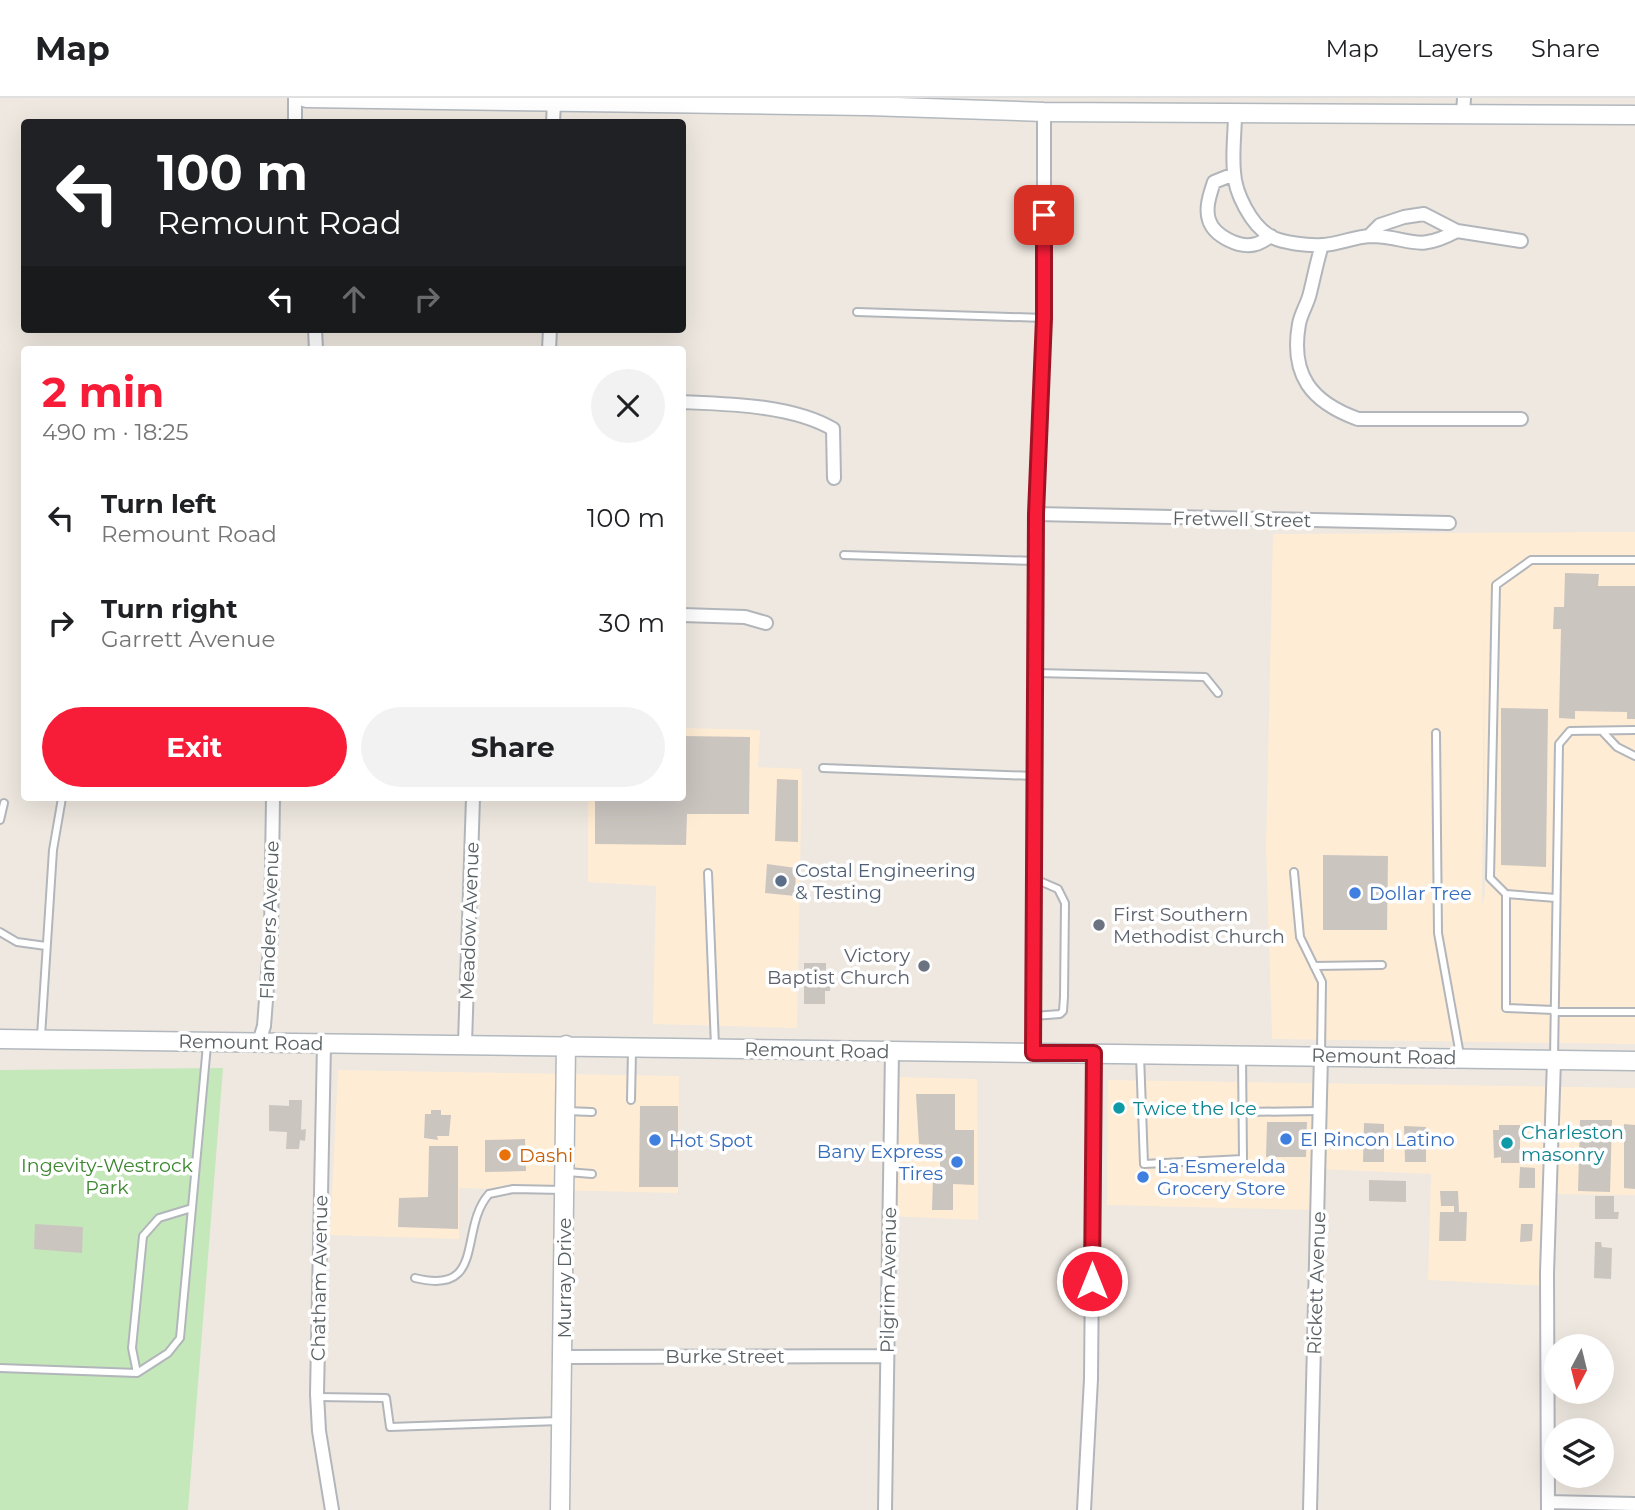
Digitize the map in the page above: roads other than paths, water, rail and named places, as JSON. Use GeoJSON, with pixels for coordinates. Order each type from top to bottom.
{"type":"FeatureCollection","features":[{"type":"Feature","properties":{"kind":"street"},"geometry":{"type":"LineString","coordinates":[[295,98],[295,119]]}},
{"type":"Feature","properties":{"kind":"street"},"geometry":{"type":"LineString","coordinates":[[306,98],[554,103],[868,102],[1044,112],[1235,113],[1464,106],[1635,115]]}},
{"type":"Feature","properties":{"kind":"street"},"geometry":{"type":"LineString","coordinates":[[554,103],[554,119]]}},
{"type":"Feature","properties":{"kind":"street"},"geometry":{"type":"LineString","coordinates":[[1033,1053],[1036,514],[1044,318],[1044,112]]}},
{"type":"Feature","properties":{"kind":"street"},"geometry":{"type":"LineString","coordinates":[[1235,113],[1234,174],[1240,197],[1254,220],[1271,236],[1322,245],[1369,236],[1413,244],[1437,242],[1457,231]]}},
{"type":"Feature","properties":{"kind":"street"},"geometry":{"type":"LineString","coordinates":[[1234,174],[1214,182],[1208,201],[1209,221],[1220,235],[1237,243],[1254,246],[1271,236]]}},
{"type":"Feature","properties":{"kind":"street"},"geometry":{"type":"LineString","coordinates":[[1369,236],[1380,225],[1424,214],[1457,231],[1521,241]]}},
{"type":"Feature","properties":{"kind":"street"},"geometry":{"type":"LineString","coordinates":[[1322,245],[1310,294],[1299,323],[1298,365],[1310,390],[1333,410],[1358,419],[1521,419]]}},
{"type":"Feature","properties":{"kind":"street"},"geometry":{"type":"LineString","coordinates":[[686,402],[734,404],[817,420],[833,429],[834,478]]}},
{"type":"Feature","properties":{"kind":"street","name":"Fretwell Street"},"geometry":{"type":"LineString","coordinates":[[1036,514],[1449,523]]}},
{"type":"Feature","properties":{"kind":"street"},"geometry":{"type":"LineString","coordinates":[[686,615],[745,617],[766,622]]}},
{"type":"Feature","properties":{"kind":"street","name":"Flanders Avenue"},"geometry":{"type":"LineString","coordinates":[[258,1042],[264,1026],[271,934],[273,801]]}},
{"type":"Feature","properties":{"kind":"street","name":"Meadow Avenue"},"geometry":{"type":"LineString","coordinates":[[465,1044],[473,801]]}},
{"type":"Feature","properties":{"kind":"street","name":"Remount Road"},"geometry":{"type":"LineString","coordinates":[[0,1039],[1635,1061]]}},
{"type":"Feature","properties":{"kind":"street","name":"Chatham Avenue"},"geometry":{"type":"LineString","coordinates":[[324,1044],[317,1397],[319,1431],[332,1510]]}},
{"type":"Feature","properties":{"kind":"street","name":"Murray Drive"},"geometry":{"type":"LineString","coordinates":[[560,1510],[566,1045]]}},
{"type":"Feature","properties":{"kind":"street","name":"Pilgrim Avenue"},"geometry":{"type":"LineString","coordinates":[[885,1510],[892,1051]]}},
{"type":"Feature","properties":{"kind":"street"},"geometry":{"type":"LineString","coordinates":[[1084,1510],[1091,1379],[1094,1053]]}},
{"type":"Feature","properties":{"kind":"street","name":"Rickett Avenue"},"geometry":{"type":"LineString","coordinates":[[1310,1510],[1321,1055]]}},
{"type":"Feature","properties":{"kind":"street"},"geometry":{"type":"LineString","coordinates":[[1554,1060],[1546,1273],[1548,1506],[1635,1504]]}},
{"type":"Feature","properties":{"kind":"street","name":"Burke Street"},"geometry":{"type":"LineString","coordinates":[[563,1357],[886,1356]]}},
{"type":"Feature","properties":{"kind":"lane"},"geometry":{"type":"LineString","coordinates":[[857,312],[1044,318]]}},
{"type":"Feature","properties":{"kind":"lane"},"geometry":{"type":"LineString","coordinates":[[844,555],[1036,561]]}},
{"type":"Feature","properties":{"kind":"lane"},"geometry":{"type":"LineString","coordinates":[[1556,898],[1506,894],[1490,878],[1496,584],[1531,561],[1635,559]]}},
{"type":"Feature","properties":{"kind":"lane"},"geometry":{"type":"LineString","coordinates":[[1036,673],[1205,677],[1218,693]]}},
{"type":"Feature","properties":{"kind":"lane"},"geometry":{"type":"LineString","coordinates":[[1554,1060],[1559,744],[1570,731],[1634,730]]}},
{"type":"Feature","properties":{"kind":"lane"},"geometry":{"type":"LineString","coordinates":[[1602,731],[1617,747],[1635,756]]}},
{"type":"Feature","properties":{"kind":"lane"},"geometry":{"type":"LineString","coordinates":[[1436,733],[1438,933],[1461,1057]]}},
{"type":"Feature","properties":{"kind":"lane"},"geometry":{"type":"LineString","coordinates":[[824,768],[1036,776]]}},
{"type":"Feature","properties":{"kind":"lane"},"geometry":{"type":"LineString","coordinates":[[41,1039],[53,850],[61,801]]}},
{"type":"Feature","properties":{"kind":"lane"},"geometry":{"type":"LineString","coordinates":[[0,820],[4,803]]}},
{"type":"Feature","properties":{"kind":"lane"},"geometry":{"type":"LineString","coordinates":[[1294,872],[1300,937],[1322,982],[1321,1055]]}},
{"type":"Feature","properties":{"kind":"lane"},"geometry":{"type":"LineString","coordinates":[[708,873],[715,1048]]}},
{"type":"Feature","properties":{"kind":"lane"},"geometry":{"type":"LineString","coordinates":[[1034,1016],[1060,1014],[1063,1011],[1065,903],[1058,888],[1035,879]]}},
{"type":"Feature","properties":{"kind":"lane"},"geometry":{"type":"LineString","coordinates":[[1506,894],[1506,1008],[1635,1012]]}},
{"type":"Feature","properties":{"kind":"lane"},"geometry":{"type":"LineString","coordinates":[[0,933],[17,942],[46,946]]}},
{"type":"Feature","properties":{"kind":"lane"},"geometry":{"type":"LineString","coordinates":[[1314,966],[1382,965]]}},
{"type":"Feature","properties":{"kind":"lane"},"geometry":{"type":"LineString","coordinates":[[0,1368],[136,1373],[169,1353],[180,1338],[208,1040]]}},
{"type":"Feature","properties":{"kind":"lane"},"geometry":{"type":"LineString","coordinates":[[631,1100],[632,1046]]}},
{"type":"Feature","properties":{"kind":"lane"},"geometry":{"type":"LineString","coordinates":[[1140,1054],[1144,1164],[1243,1159],[1242,1054]]}},
{"type":"Feature","properties":{"kind":"lane"},"geometry":{"type":"LineString","coordinates":[[565,1111],[592,1112]]}},
{"type":"Feature","properties":{"kind":"lane"},"geometry":{"type":"LineString","coordinates":[[1243,1112],[1320,1111]]}},
{"type":"Feature","properties":{"kind":"lane"},"geometry":{"type":"LineString","coordinates":[[415,1278],[436,1283],[449,1282],[458,1275],[472,1239],[478,1211],[489,1194],[592,1174]]}},
{"type":"Feature","properties":{"kind":"lane"},"geometry":{"type":"LineString","coordinates":[[136,1373],[132,1348],[142,1236],[159,1218],[192,1208]]}},
{"type":"Feature","properties":{"kind":"lane"},"geometry":{"type":"LineString","coordinates":[[317,1397],[386,1398],[390,1427],[561,1421]]}},
{"type":"Feature","properties":{"kind":"place","name":"Costal Engineering & Testing"},"geometry":{"type":"Point","coordinates":[781,881]}},
{"type":"Feature","properties":{"kind":"place","name":"Dollar Tree"},"geometry":{"type":"Point","coordinates":[1355,893]}},
{"type":"Feature","properties":{"kind":"place","name":"First Southern Methodist Church"},"geometry":{"type":"Point","coordinates":[1099,925]}},
{"type":"Feature","properties":{"kind":"place","name":"Victory Baptist Church"},"geometry":{"type":"Point","coordinates":[924,966]}},
{"type":"Feature","properties":{"kind":"place","name":"Twice the Ice"},"geometry":{"type":"Point","coordinates":[1119,1108]}},
{"type":"Feature","properties":{"kind":"place","name":"El Rincon Latino"},"geometry":{"type":"Point","coordinates":[1286,1139]}},
{"type":"Feature","properties":{"kind":"place","name":"Hot Spot"},"geometry":{"type":"Point","coordinates":[655,1140]}},
{"type":"Feature","properties":{"kind":"place","name":"Charleston masonry"},"geometry":{"type":"Point","coordinates":[1507,1143]}},
{"type":"Feature","properties":{"kind":"place","name":"Dashi"},"geometry":{"type":"Point","coordinates":[505,1155]}},
{"type":"Feature","properties":{"kind":"place","name":"Bany Express Tires"},"geometry":{"type":"Point","coordinates":[957,1162]}},
{"type":"Feature","properties":{"kind":"place","name":"La Esmerelda Grocery Store"},"geometry":{"type":"Point","coordinates":[1143,1177]}},
{"type":"Feature","properties":{"kind":"park label","name":"Ingevity-Westrock Park"},"geometry":{"type":"Point","coordinates":[107,1176]}}]}
